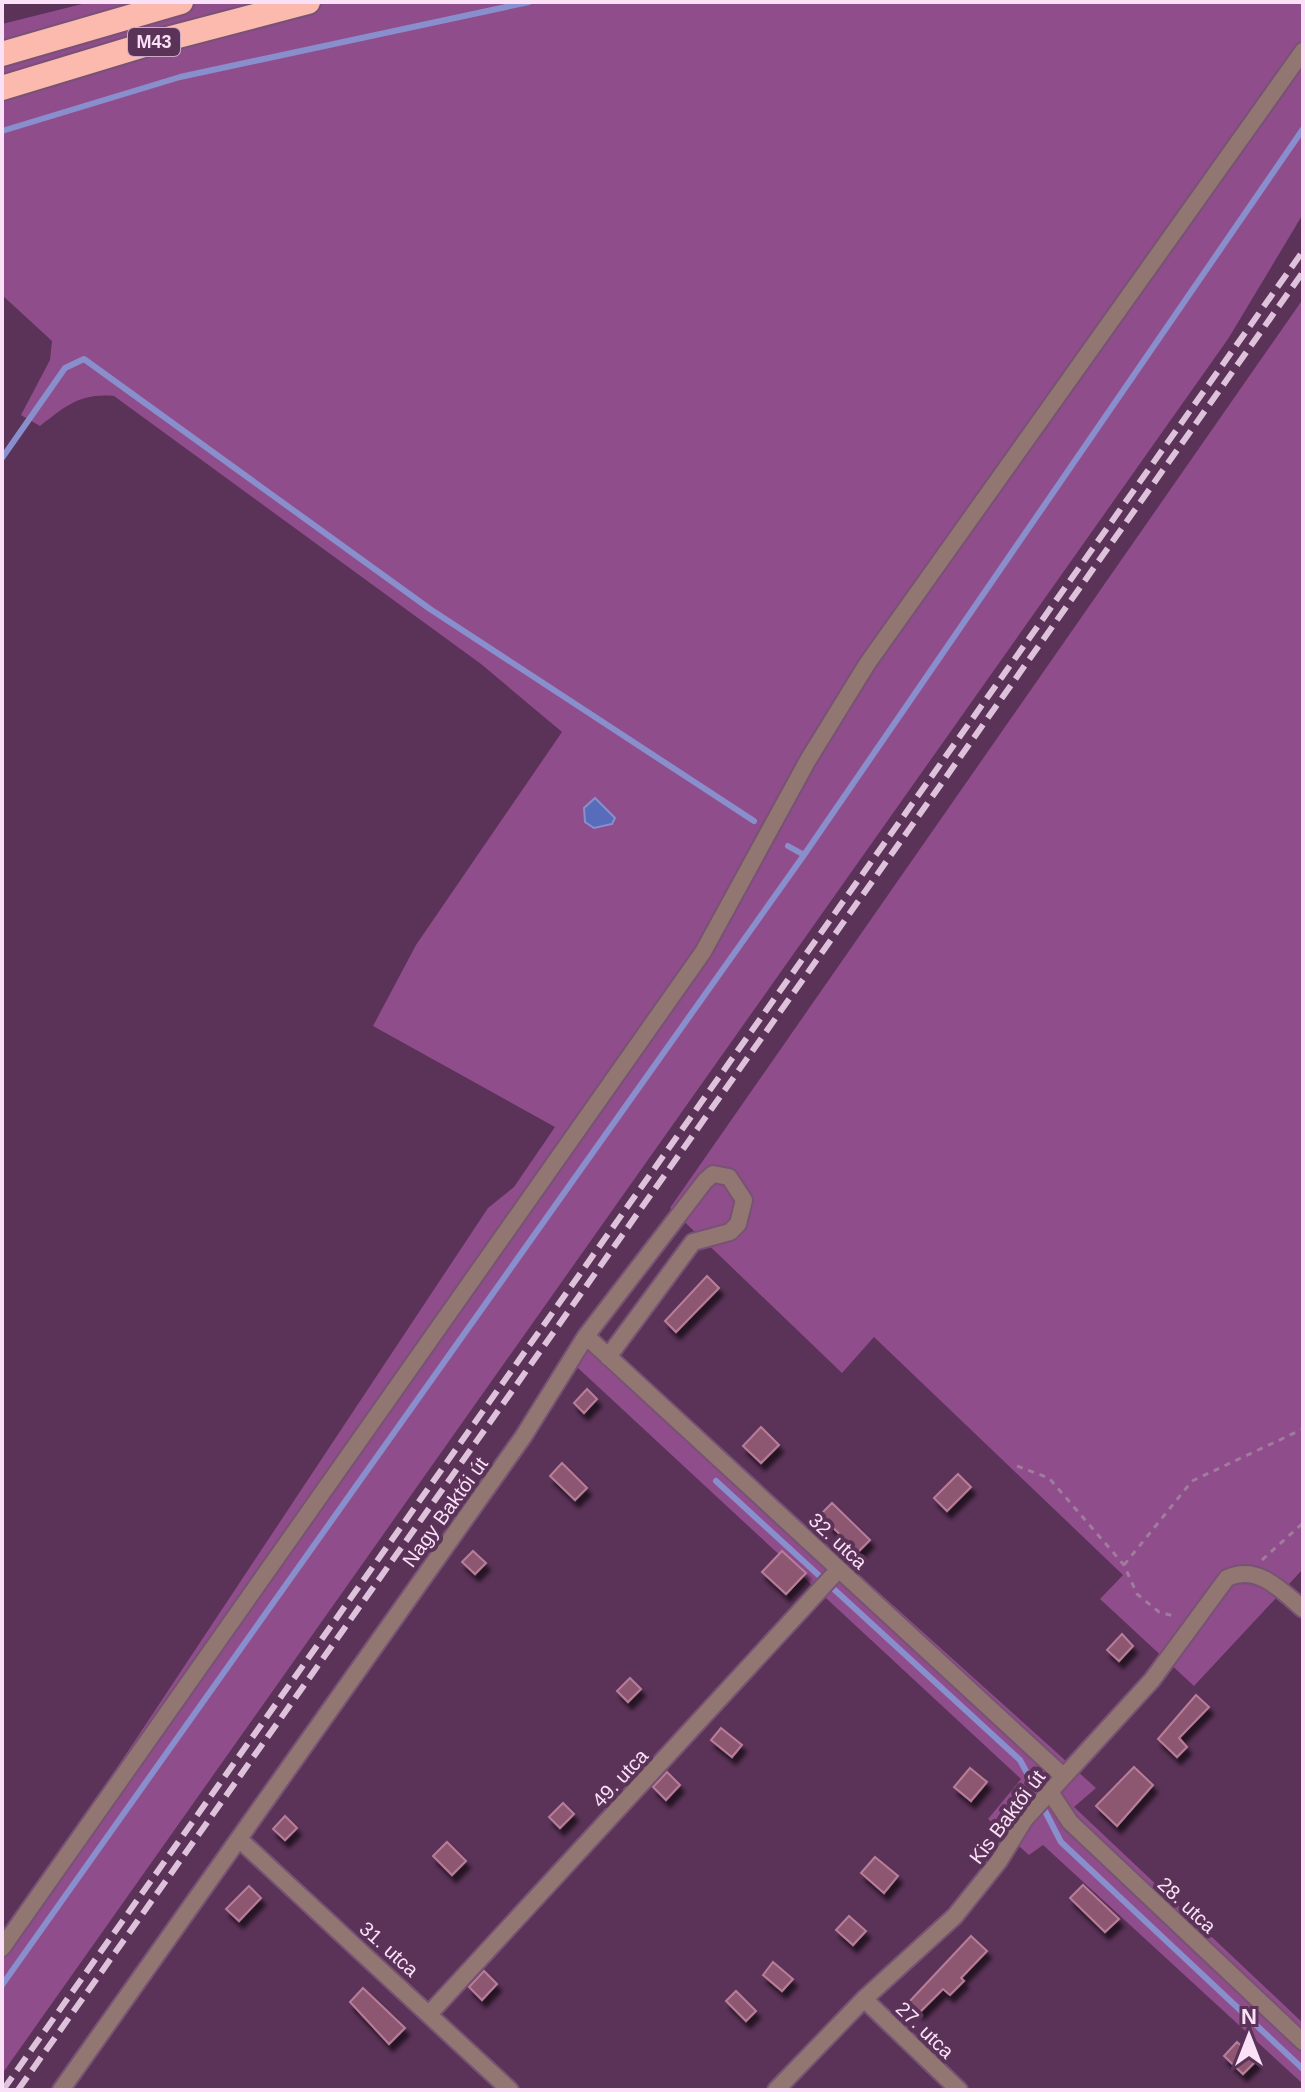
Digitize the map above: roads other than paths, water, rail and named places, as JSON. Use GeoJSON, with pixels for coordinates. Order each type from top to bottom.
{"type":"FeatureCollection","features":[{"type":"Feature","properties":{"kind":"highway","name":"M43"},"geometry":{"type":"LineString","coordinates":[[2,54],[181,2]]}},
{"type":"Feature","properties":{"kind":"highway","name":"M43"},"geometry":{"type":"LineString","coordinates":[[2,88],[144,45],[308,2]]}},
{"type":"Feature","properties":{"kind":"street"},"geometry":{"type":"LineString","coordinates":[[2,1948],[703,952],[808,760],[867,664],[1303,51]]}},
{"type":"Feature","properties":{"kind":"street","name":"Nagy Baktói út"},"geometry":{"type":"LineString","coordinates":[[70,2087],[523,1437],[586,1336],[705,1181],[713,1174],[729,1177],[744,1200],[738,1224],[730,1232],[693,1242],[608,1357]]}},
{"type":"Feature","properties":{"kind":"street","name":"32. utca"},"geometry":{"type":"LineString","coordinates":[[586,1336],[1063,1776]]}},
{"type":"Feature","properties":{"kind":"street","name":"49. utca"},"geometry":{"type":"LineString","coordinates":[[430,2013],[839,1569]]}},
{"type":"Feature","properties":{"kind":"street","name":"Kis Baktói út"},"geometry":{"type":"LineString","coordinates":[[776,2090],[864,1999],[955,1916],[1063,1776],[1110,1731],[1184,1641],[1200,1611],[1227,1578],[1254,1575],[1274,1583],[1303,1609]]}},
{"type":"Feature","properties":{"kind":"street","name":"28. utca"},"geometry":{"type":"LineString","coordinates":[[1050,1792],[1070,1822],[1303,2042]]}},
{"type":"Feature","properties":{"kind":"street","name":"31. utca"},"geometry":{"type":"LineString","coordinates":[[240,1840],[510,2090]]}},
{"type":"Feature","properties":{"kind":"street","name":"27. utca"},"geometry":{"type":"LineString","coordinates":[[864,1999],[959,2090]]}},
{"type":"Feature","properties":{"kind":"water"},"geometry":{"type":"Polygon","coordinates":[[[595,798],[615,818],[612,824],[594,828],[585,822],[584,808],[595,798]]]}},
{"type":"Feature","properties":{"kind":"waterway"},"geometry":{"type":"LineString","coordinates":[[2,131],[180,77],[529,2]]}},
{"type":"Feature","properties":{"kind":"waterway"},"geometry":{"type":"LineString","coordinates":[[2,1985],[804,855],[1303,129]]}},
{"type":"Feature","properties":{"kind":"waterway"},"geometry":{"type":"LineString","coordinates":[[2,458],[65,368],[84,359],[430,609],[754,821]]}},
{"type":"Feature","properties":{"kind":"waterway"},"geometry":{"type":"LineString","coordinates":[[788,846],[804,855]]}},
{"type":"Feature","properties":{"kind":"waterway"},"geometry":{"type":"LineString","coordinates":[[716,1481],[1020,1760],[1035,1788]]}},
{"type":"Feature","properties":{"kind":"waterway"},"geometry":{"type":"LineString","coordinates":[[1045,1811],[1061,1842],[1303,2069]]}},
{"type":"Feature","properties":{"kind":"railway"},"geometry":{"type":"LineString","coordinates":[[3,2090],[1303,251]]}},
{"type":"Feature","properties":{"kind":"railway"},"geometry":{"type":"LineString","coordinates":[[18,2090],[1303,272]]}}]}
